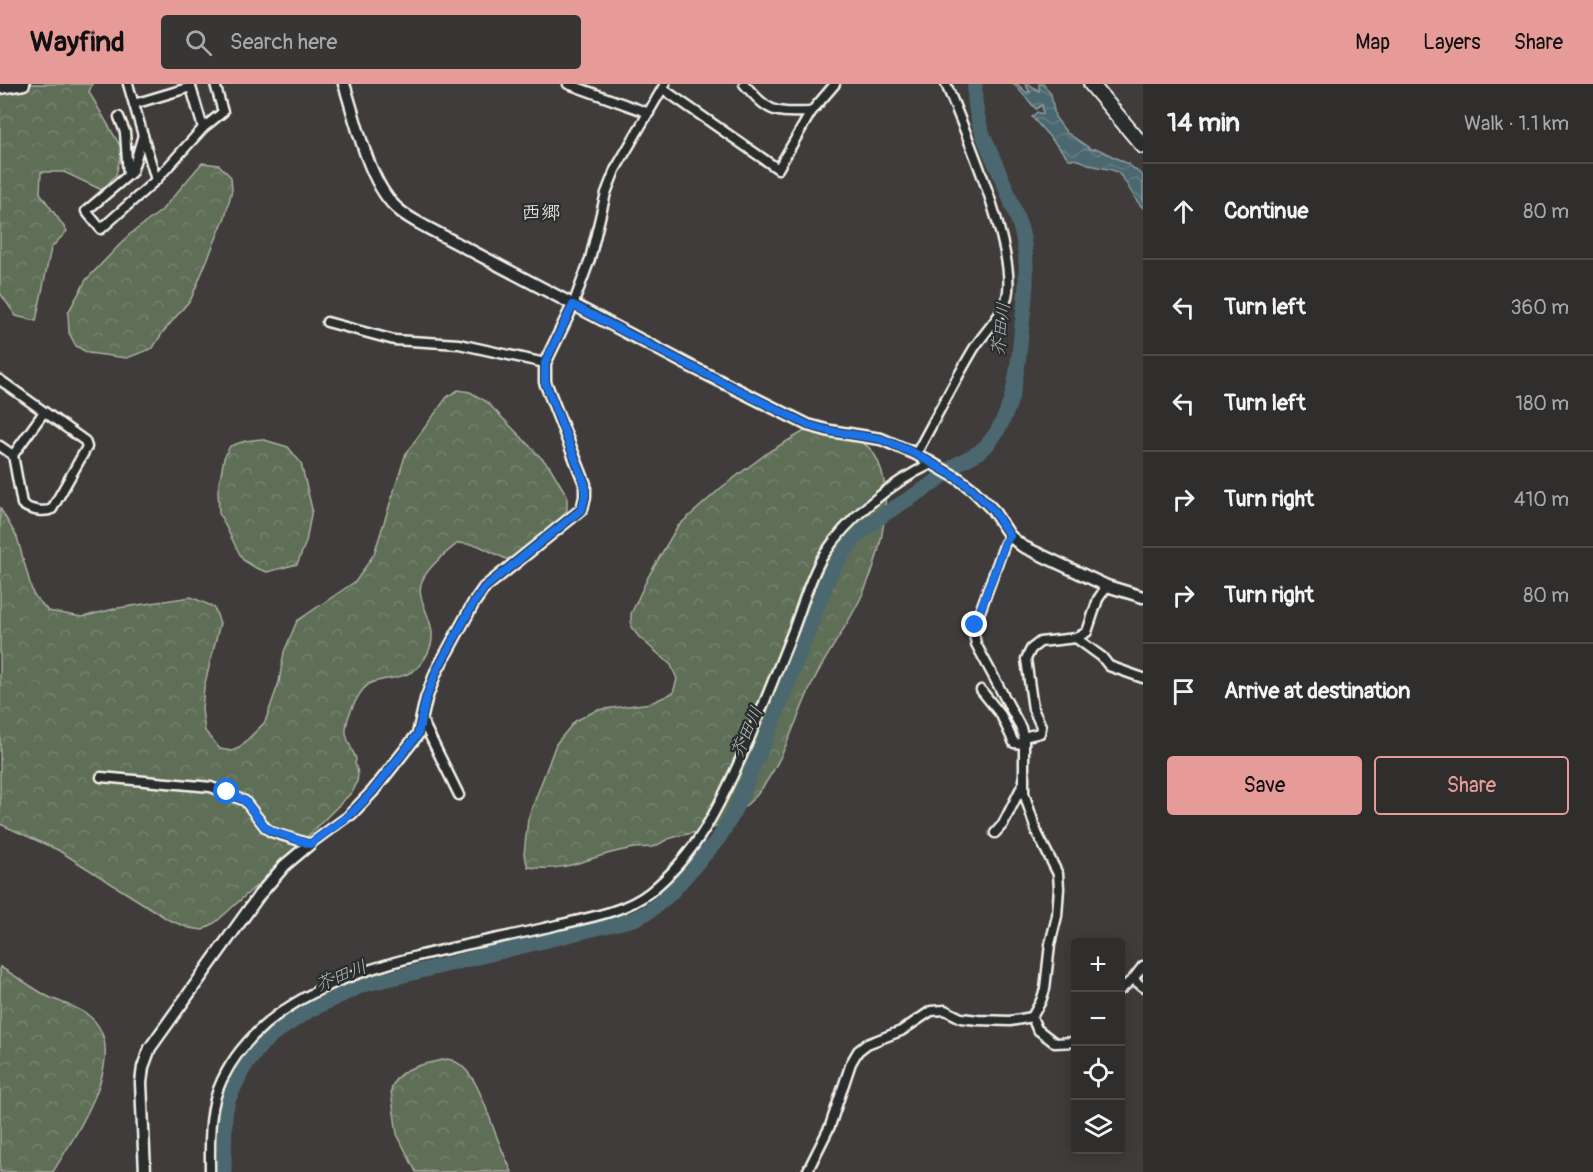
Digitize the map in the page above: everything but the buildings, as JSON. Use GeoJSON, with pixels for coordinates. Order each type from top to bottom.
{"type":"FeatureCollection","features":[{"type":"Feature","properties":{"kind":"main road"},"geometry":{"type":"LineString","coordinates":[[1091,84],[1143,146]]}},
{"type":"Feature","properties":{"kind":"street"},"geometry":{"type":"LineString","coordinates":[[0,88],[24,84]]}},
{"type":"Feature","properties":{"kind":"street"},"geometry":{"type":"LineString","coordinates":[[128,84],[156,180]]}},
{"type":"Feature","properties":{"kind":"street"},"geometry":{"type":"LineString","coordinates":[[143,135],[132,172],[86,211],[101,229],[156,180],[203,128],[223,112],[215,84]]}},
{"type":"Feature","properties":{"kind":"street"},"geometry":{"type":"LineString","coordinates":[[344,84],[374,177],[386,196],[399,210],[426,227],[573,305],[808,425],[881,439],[916,454],[959,479],[992,509],[1010,536],[1022,546],[1107,586],[1143,597]]}},
{"type":"Feature","properties":{"kind":"street"},"geometry":{"type":"LineString","coordinates":[[568,84],[649,112]]}},
{"type":"Feature","properties":{"kind":"street"},"geometry":{"type":"LineString","coordinates":[[744,84],[769,110],[811,112]]}},
{"type":"Feature","properties":{"kind":"street"},"geometry":{"type":"LineString","coordinates":[[145,1172],[141,1083],[143,1066],[150,1048],[260,894],[285,865],[351,814],[402,756],[418,734],[426,699],[436,672],[484,588],[582,509],[585,484],[545,382],[545,363],[573,305],[590,259],[606,193],[615,170],[664,86],[778,169],[811,112],[835,84]]}},
{"type":"Feature","properties":{"kind":"street"},"geometry":{"type":"LineString","coordinates":[[916,454],[974,348],[1001,312],[1008,296],[1008,270],[1003,243],[971,146],[946,84]]}},
{"type":"Feature","properties":{"kind":"street"},"geometry":{"type":"LineString","coordinates":[[134,104],[191,86],[203,128]]}},
{"type":"Feature","properties":{"kind":"street"},"geometry":{"type":"LineString","coordinates":[[119,117],[125,132],[128,175]]}},
{"type":"Feature","properties":{"kind":"street"},"geometry":{"type":"LineString","coordinates":[[327,322],[394,340],[459,345],[545,363]]}},
{"type":"Feature","properties":{"kind":"street"},"geometry":{"type":"LineString","coordinates":[[0,380],[85,441],[87,447],[52,509],[48,511],[27,508],[22,504],[12,455],[0,446]]}},
{"type":"Feature","properties":{"kind":"street"},"geometry":{"type":"LineString","coordinates":[[12,455],[44,411]]}},
{"type":"Feature","properties":{"kind":"street"},"geometry":{"type":"LineString","coordinates":[[210,1172],[210,1122],[221,1081],[246,1042],[263,1026],[290,1007],[325,988],[392,961],[536,931],[633,904],[649,893],[677,866],[714,816],[727,789],[763,707],[822,558],[846,527],[870,505],[908,475],[931,464]]}},
{"type":"Feature","properties":{"kind":"street"},"geometry":{"type":"LineString","coordinates":[[1010,536],[1005,543],[975,625],[974,634],[976,644],[1021,728],[1023,783],[1037,833],[1058,874],[1057,916],[1050,944],[1045,989],[1032,1017],[1036,1029],[1055,1043],[1071,1042]]}},
{"type":"Feature","properties":{"kind":"street"},"geometry":{"type":"LineString","coordinates":[[981,690],[1001,715],[1014,743],[1040,733],[1041,726],[1034,710],[1026,659],[1031,649],[1040,642],[1076,638],[1088,633],[1098,599],[1107,586]]}},
{"type":"Feature","properties":{"kind":"street"},"geometry":{"type":"LineString","coordinates":[[1076,638],[1102,657],[1109,666],[1143,678]]}},
{"type":"Feature","properties":{"kind":"street"},"geometry":{"type":"LineString","coordinates":[[422,720],[459,795]]}},
{"type":"Feature","properties":{"kind":"street"},"geometry":{"type":"LineString","coordinates":[[101,777],[211,787],[227,792],[245,801],[265,827],[271,831],[310,844]]}},
{"type":"Feature","properties":{"kind":"street"},"geometry":{"type":"LineString","coordinates":[[995,833],[1003,824],[1023,783]]}},
{"type":"Feature","properties":{"kind":"street"},"geometry":{"type":"LineString","coordinates":[[1125,986],[1143,966]]}},
{"type":"Feature","properties":{"kind":"street"},"geometry":{"type":"LineString","coordinates":[[1133,979],[1143,987]]}},
{"type":"Feature","properties":{"kind":"street"},"geometry":{"type":"LineString","coordinates":[[807,1172],[830,1126],[851,1063],[858,1051],[867,1044],[901,1031],[931,1011],[945,1010],[961,1018],[978,1020],[1010,1021],[1032,1017]]}},
{"type":"Feature","properties":{"kind":"green space"},"geometry":{"type":"Polygon","coordinates":[[[0,84],[92,84],[89,92],[122,149],[116,175],[102,190],[64,172],[41,172],[40,193],[67,231],[51,248],[36,321],[16,316],[0,293],[0,84]]]}},
{"type":"Feature","properties":{"kind":"green space"},"geometry":{"type":"Polygon","coordinates":[[[202,163],[219,165],[231,177],[232,190],[225,217],[191,299],[163,332],[153,348],[127,358],[88,353],[76,346],[69,333],[68,313],[86,280],[129,235],[161,211],[202,163]]]}},
{"type":"Feature","properties":{"kind":"green space"},"geometry":{"type":"Polygon","coordinates":[[[458,390],[470,392],[487,402],[550,467],[567,496],[567,510],[550,534],[519,557],[506,559],[477,545],[458,543],[430,569],[420,588],[432,635],[431,646],[425,658],[408,674],[373,682],[358,697],[350,712],[346,727],[358,774],[353,791],[274,870],[216,922],[203,930],[189,928],[169,920],[58,850],[0,824],[0,508],[17,537],[33,594],[48,611],[82,617],[118,608],[191,597],[214,607],[220,623],[204,687],[202,710],[205,731],[220,749],[232,751],[239,748],[265,722],[279,682],[284,652],[297,621],[356,581],[374,554],[406,453],[447,397],[458,390]]]}},
{"type":"Feature","properties":{"kind":"green space"},"geometry":{"type":"Polygon","coordinates":[[[815,425],[854,438],[872,451],[880,466],[884,483],[884,521],[876,559],[864,591],[813,682],[774,770],[756,796],[721,825],[668,839],[654,846],[615,852],[569,866],[528,867],[524,854],[528,819],[556,744],[575,721],[597,710],[651,703],[673,693],[677,679],[671,665],[631,627],[631,614],[648,577],[677,527],[722,487],[770,451],[815,425]]]}},
{"type":"Feature","properties":{"kind":"green space"},"geometry":{"type":"Polygon","coordinates":[[[261,439],[288,447],[301,463],[312,509],[306,542],[297,564],[267,572],[243,560],[219,513],[218,490],[224,458],[230,446],[261,439]]]}},
{"type":"Feature","properties":{"kind":"green space"},"geometry":{"type":"Polygon","coordinates":[[[0,967],[47,996],[84,1012],[101,1031],[105,1050],[103,1071],[96,1093],[86,1116],[53,1172],[0,1172],[0,967]]]}},
{"type":"Feature","properties":{"kind":"green space"},"geometry":{"type":"Polygon","coordinates":[[[447,1059],[457,1062],[472,1078],[512,1172],[416,1172],[397,1134],[391,1091],[394,1083],[405,1071],[447,1059]]]}},
{"type":"Feature","properties":{"kind":"water"},"geometry":{"type":"Polygon","coordinates":[[[1014,84],[1030,92],[1025,84],[1039,91],[1039,84],[1043,84],[1051,94],[1055,117],[1066,132],[1091,149],[1098,149],[1128,164],[1143,176],[1143,208],[1122,177],[1115,171],[1069,159],[1032,117],[1037,112],[1043,114],[1042,105],[1036,109],[1014,84]]]}},
{"type":"Feature","properties":{"kind":"waterway","name":"芥田川"},"geometry":{"type":"LineString","coordinates":[[224,1172],[225,1115],[228,1100],[243,1069],[262,1044],[278,1031],[310,1010],[363,985],[634,919],[650,911],[669,895],[719,838],[732,816],[773,722],[830,574],[839,560],[856,537],[874,522],[983,449],[997,431],[1005,415],[1016,380],[1026,266],[1020,226],[979,121],[975,84]]}},
{"type":"Feature","properties":{"kind":"district","name":"西郷"},"geometry":{"type":"Point","coordinates":[541,212]}},
{"type":"Feature","properties":{"kind":"route"},"geometry":{"type":"LineString","coordinates":[[227,792],[245,801],[265,827],[271,831],[283,837],[310,844],[351,814],[373,791],[418,734],[426,699],[436,672],[484,588],[582,509],[585,484],[545,382],[544,373],[545,363],[573,305],[808,425],[881,439],[916,454],[972,489],[992,509],[1010,536],[1005,543],[975,625]]}}]}
